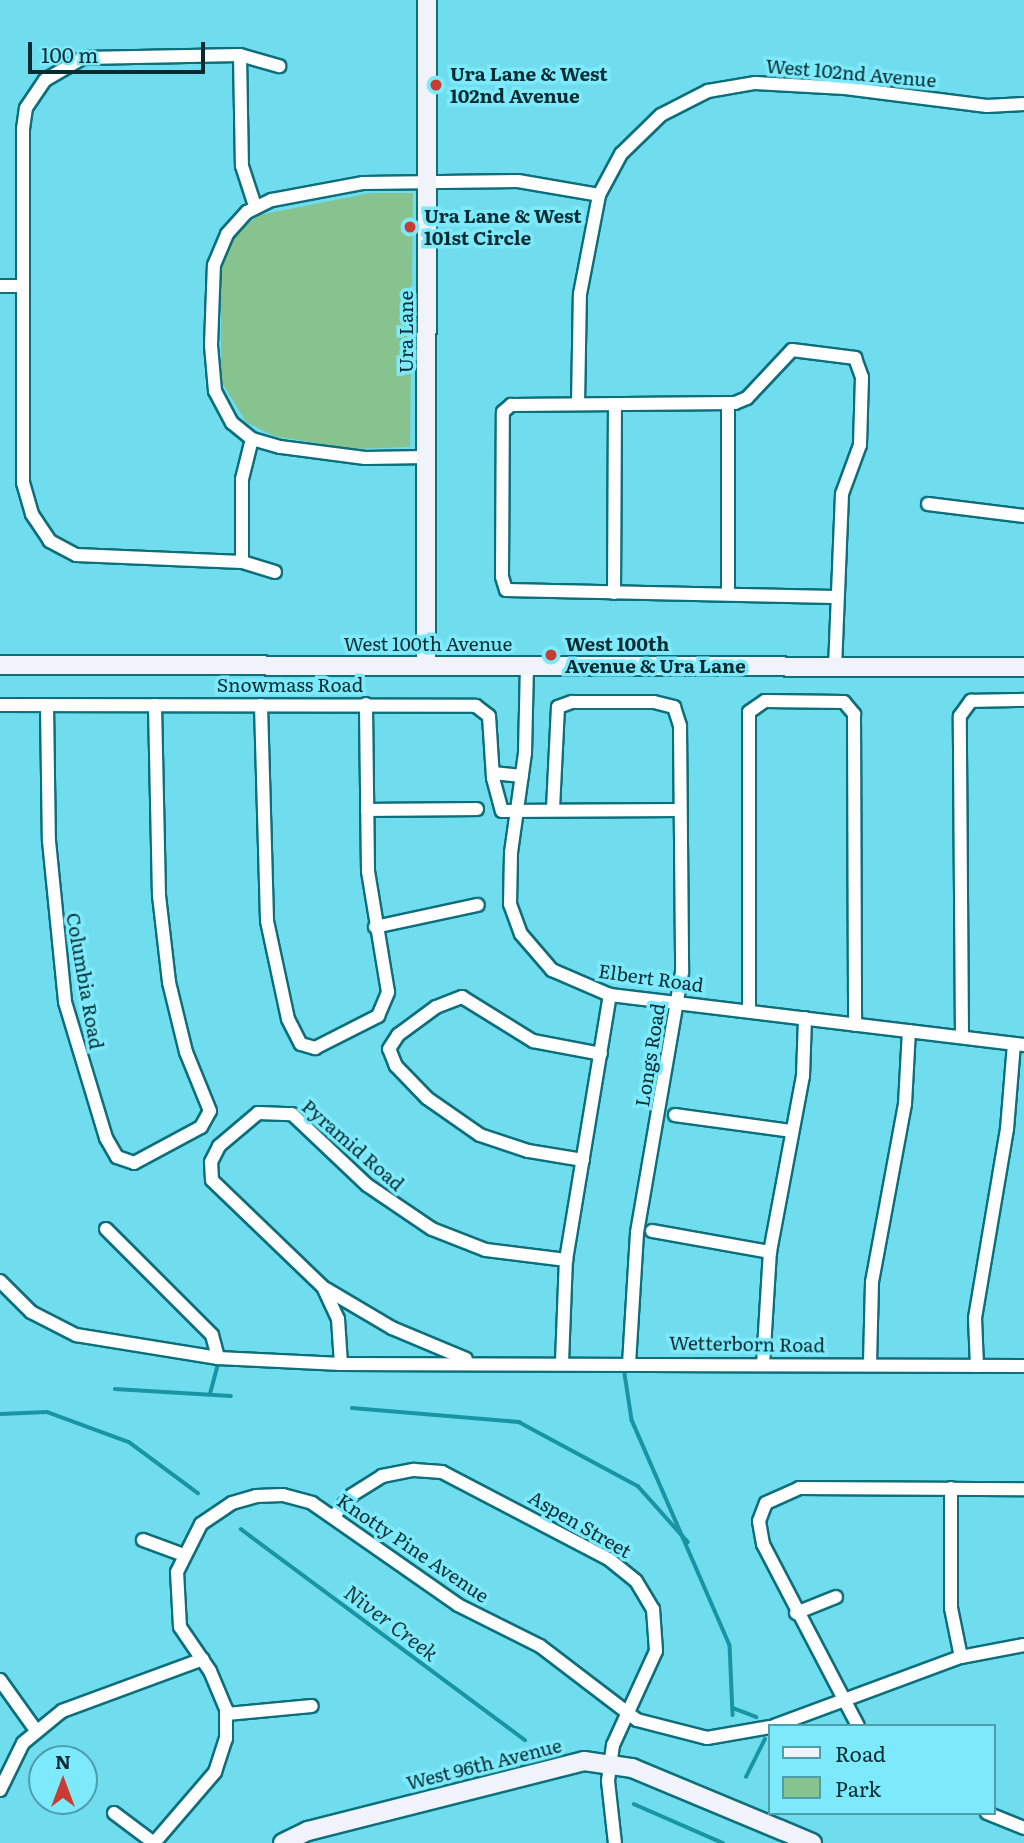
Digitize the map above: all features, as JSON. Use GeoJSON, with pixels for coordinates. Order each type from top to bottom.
{"type":"FeatureCollection","features":[{"type":"Feature","properties":{"kind":"street","name":"Ura Lane"},"geometry":{"type":"LineString","coordinates":[[426,664],[427,0]]}},
{"type":"Feature","properties":{"kind":"street"},"geometry":{"type":"LineString","coordinates":[[275,572],[242,562],[99,560],[75,555],[50,541],[32,514],[23,483],[23,118],[45,80],[71,62],[101,55],[240,55],[279,66]]}},
{"type":"Feature","properties":{"kind":"street"},"geometry":{"type":"LineString","coordinates":[[240,55],[242,166],[255,206]]}},
{"type":"Feature","properties":{"kind":"street","name":"West 102nd Avenue"},"geometry":{"type":"LineString","coordinates":[[578,404],[580,295],[599,195],[621,154],[651,122],[688,100],[737,85],[807,85],[965,104],[1024,104]]}},
{"type":"Feature","properties":{"kind":"street"},"geometry":{"type":"LineString","coordinates":[[427,457],[322,454],[252,439],[220,404],[211,345],[217,253],[235,224],[255,206],[363,183],[518,181],[599,195]]}},
{"type":"Feature","properties":{"kind":"street"},"geometry":{"type":"LineString","coordinates":[[0,286],[22,286]]}},
{"type":"Feature","properties":{"kind":"street"},"geometry":{"type":"LineString","coordinates":[[835,597],[728,593],[516,593],[505,588],[503,412],[511,405],[728,403],[747,398],[792,350],[850,355],[859,362],[860,445],[843,488],[835,597],[835,667]]}},
{"type":"Feature","properties":{"kind":"street"},"geometry":{"type":"LineString","coordinates":[[728,403],[728,593]]}},
{"type":"Feature","properties":{"kind":"street"},"geometry":{"type":"LineString","coordinates":[[614,593],[615,405]]}},
{"type":"Feature","properties":{"kind":"street"},"geometry":{"type":"LineString","coordinates":[[242,562],[242,479],[252,439]]}},
{"type":"Feature","properties":{"kind":"street"},"geometry":{"type":"LineString","coordinates":[[928,503],[1024,516]]}},
{"type":"Feature","properties":{"kind":"street","name":"West 100th Avenue"},"geometry":{"type":"LineString","coordinates":[[0,665],[1024,667]]}},
{"type":"Feature","properties":{"kind":"street","name":"Elbert Road"},"geometry":{"type":"LineString","coordinates":[[527,666],[522,776],[510,870],[516,926],[552,970],[610,995],[749,1009],[1019,1045]]}},
{"type":"Feature","properties":{"kind":"street"},"geometry":{"type":"LineString","coordinates":[[749,1009],[749,712],[765,701],[849,703],[854,723],[855,1025]]}},
{"type":"Feature","properties":{"kind":"street"},"geometry":{"type":"LineString","coordinates":[[962,1037],[962,710],[971,701],[1019,701]]}},
{"type":"Feature","properties":{"kind":"street"},"geometry":{"type":"LineString","coordinates":[[261,705],[262,870],[282,999],[301,1044],[315,1048],[346,1035],[379,1016],[387,1000],[374,927],[366,810],[366,704]]}},
{"type":"Feature","properties":{"kind":"street","name":"Snowmass Road"},"geometry":{"type":"LineString","coordinates":[[0,705],[366,704],[482,708],[489,716],[492,773],[502,811],[516,814]]}},
{"type":"Feature","properties":{"kind":"street","name":"Longs Road"},"geometry":{"type":"LineString","coordinates":[[553,809],[554,720],[563,704],[666,704],[678,713],[682,972],[637,1233],[629,1362]]}},
{"type":"Feature","properties":{"kind":"street","name":"Columbia Road"},"geometry":{"type":"LineString","coordinates":[[47,705],[55,940],[80,1066],[117,1157],[140,1162],[207,1123],[210,1111],[186,1052],[169,982],[159,896],[155,705]]}},
{"type":"Feature","properties":{"kind":"street"},"geometry":{"type":"LineString","coordinates":[[492,773],[522,776]]}},
{"type":"Feature","properties":{"kind":"street"},"geometry":{"type":"LineString","coordinates":[[366,810],[477,809]]}},
{"type":"Feature","properties":{"kind":"street"},"geometry":{"type":"LineString","coordinates":[[516,814],[553,809],[680,810]]}},
{"type":"Feature","properties":{"kind":"street"},"geometry":{"type":"LineString","coordinates":[[374,927],[478,905]]}},
{"type":"Feature","properties":{"kind":"street"},"geometry":{"type":"LineString","coordinates":[[562,1362],[566,1260],[610,995]]}},
{"type":"Feature","properties":{"kind":"street"},"geometry":{"type":"LineString","coordinates":[[583,1160],[528,1152],[480,1135],[427,1098],[390,1058],[390,1044],[398,1035],[448,1001],[468,998],[533,1041],[601,1054]]}},
{"type":"Feature","properties":{"kind":"street"},"geometry":{"type":"LineString","coordinates":[[763,1365],[771,1252],[803,1076],[805,1018]]}},
{"type":"Feature","properties":{"kind":"street"},"geometry":{"type":"LineString","coordinates":[[870,1364],[872,1282],[905,1104],[909,1031]]}},
{"type":"Feature","properties":{"kind":"street"},"geometry":{"type":"LineString","coordinates":[[977,1366],[976,1308],[1019,1045]]}},
{"type":"Feature","properties":{"kind":"street","name":"Pyramid Road"},"geometry":{"type":"LineString","coordinates":[[341,1364],[338,1319],[323,1287],[212,1180],[211,1162],[219,1146],[258,1113],[292,1114],[367,1185],[432,1229],[486,1250],[566,1260]]}},
{"type":"Feature","properties":{"kind":"street"},"geometry":{"type":"LineString","coordinates":[[675,1115],[792,1131]]}},
{"type":"Feature","properties":{"kind":"street"},"geometry":{"type":"LineString","coordinates":[[106,1229],[212,1335],[218,1358]]}},
{"type":"Feature","properties":{"kind":"street"},"geometry":{"type":"LineString","coordinates":[[652,1231],[771,1252]]}},
{"type":"Feature","properties":{"kind":"street","name":"Wetterborn Road"},"geometry":{"type":"LineString","coordinates":[[0,1281],[31,1312],[57,1328],[99,1341],[218,1358],[341,1364],[470,1360],[1024,1366]]}},
{"type":"Feature","properties":{"kind":"street","name":"Wetterborn Road"},"geometry":{"type":"LineString","coordinates":[[323,1287],[392,1328],[470,1360]]}},
{"type":"Feature","properties":{"kind":"street","name":"Aspen Street"},"geometry":{"type":"LineString","coordinates":[[333,1517],[352,1495],[382,1476],[429,1470],[454,1477],[610,1560],[647,1595],[657,1638],[650,1671],[627,1715],[611,1763],[615,1843]]}},
{"type":"Feature","properties":{"kind":"street"},"geometry":{"type":"LineString","coordinates":[[857,1724],[796,1613],[760,1535],[762,1510],[771,1498],[799,1488],[1024,1489]]}},
{"type":"Feature","properties":{"kind":"street"},"geometry":{"type":"LineString","coordinates":[[951,1488],[951,1608],[961,1657]]}},
{"type":"Feature","properties":{"kind":"street","name":"Knotty Pine Avenue"},"geometry":{"type":"LineString","coordinates":[[181,1554],[210,1516],[246,1499],[291,1497],[333,1517],[458,1605],[540,1646],[627,1715],[707,1738],[768,1728]]}},
{"type":"Feature","properties":{"kind":"street"},"geometry":{"type":"LineString","coordinates":[[114,1813],[154,1843],[215,1772],[227,1714],[203,1660],[184,1636],[176,1608],[181,1554],[144,1540]]}},
{"type":"Feature","properties":{"kind":"street"},"geometry":{"type":"LineString","coordinates":[[796,1613],[836,1597]]}},
{"type":"Feature","properties":{"kind":"street","name":"Knotty Pine Avenue"},"geometry":{"type":"LineString","coordinates":[[780,1724],[961,1657],[1024,1646]]}},
{"type":"Feature","properties":{"kind":"street"},"geometry":{"type":"LineString","coordinates":[[0,1790],[35,1729],[73,1705],[203,1660]]}},
{"type":"Feature","properties":{"kind":"street"},"geometry":{"type":"LineString","coordinates":[[0,1680],[35,1729]]}},
{"type":"Feature","properties":{"kind":"street"},"geometry":{"type":"LineString","coordinates":[[227,1714],[312,1706]]}},
{"type":"Feature","properties":{"kind":"street","name":"West 96th Avenue"},"geometry":{"type":"LineString","coordinates":[[283,1843],[308,1831],[568,1763],[611,1763],[812,1843]]}},
{"type":"Feature","properties":{"kind":"street"},"geometry":{"type":"LineString","coordinates":[[993,1815],[1024,1828]]}},
{"type":"Feature","properties":{"kind":"green space"},"geometry":{"type":"Polygon","coordinates":[[[371,193],[413,193],[410,447],[352,449],[274,436],[246,422],[221,381],[221,267],[226,250],[233,236],[259,215],[371,193]]]}},
{"type":"Feature","properties":{"kind":"waterway"},"geometry":{"type":"LineString","coordinates":[[210,1394],[217,1367]]}},
{"type":"Feature","properties":{"kind":"waterway"},"geometry":{"type":"LineString","coordinates":[[625,1374],[632,1420],[730,1645],[733,1715]]}},
{"type":"Feature","properties":{"kind":"waterway"},"geometry":{"type":"LineString","coordinates":[[115,1389],[231,1396]]}},
{"type":"Feature","properties":{"kind":"waterway"},"geometry":{"type":"LineString","coordinates":[[352,1408],[519,1422],[638,1486],[688,1542]]}},
{"type":"Feature","properties":{"kind":"waterway","name":"Niver Creek"},"geometry":{"type":"LineString","coordinates":[[0,1414],[47,1412],[129,1442],[198,1493]]}},
{"type":"Feature","properties":{"kind":"waterway","name":"Niver Creek"},"geometry":{"type":"LineString","coordinates":[[241,1529],[525,1740]]}},
{"type":"Feature","properties":{"kind":"waterway"},"geometry":{"type":"LineString","coordinates":[[733,1708],[756,1717]]}},
{"type":"Feature","properties":{"kind":"waterway"},"geometry":{"type":"LineString","coordinates":[[746,1777],[765,1739]]}},
{"type":"Feature","properties":{"kind":"waterway","name":"Niver Creek"},"geometry":{"type":"LineString","coordinates":[[634,1804],[723,1843]]}},
{"type":"Feature","properties":{"kind":"place","name":"Ura Lane & West 102nd Avenue"},"geometry":{"type":"Point","coordinates":[436,85]}},
{"type":"Feature","properties":{"kind":"place","name":"Ura Lane & West 101st Circle"},"geometry":{"type":"Point","coordinates":[410,227]}},
{"type":"Feature","properties":{"kind":"place","name":"West 100th Avenue & Ura Lane"},"geometry":{"type":"Point","coordinates":[551,655]}}]}
